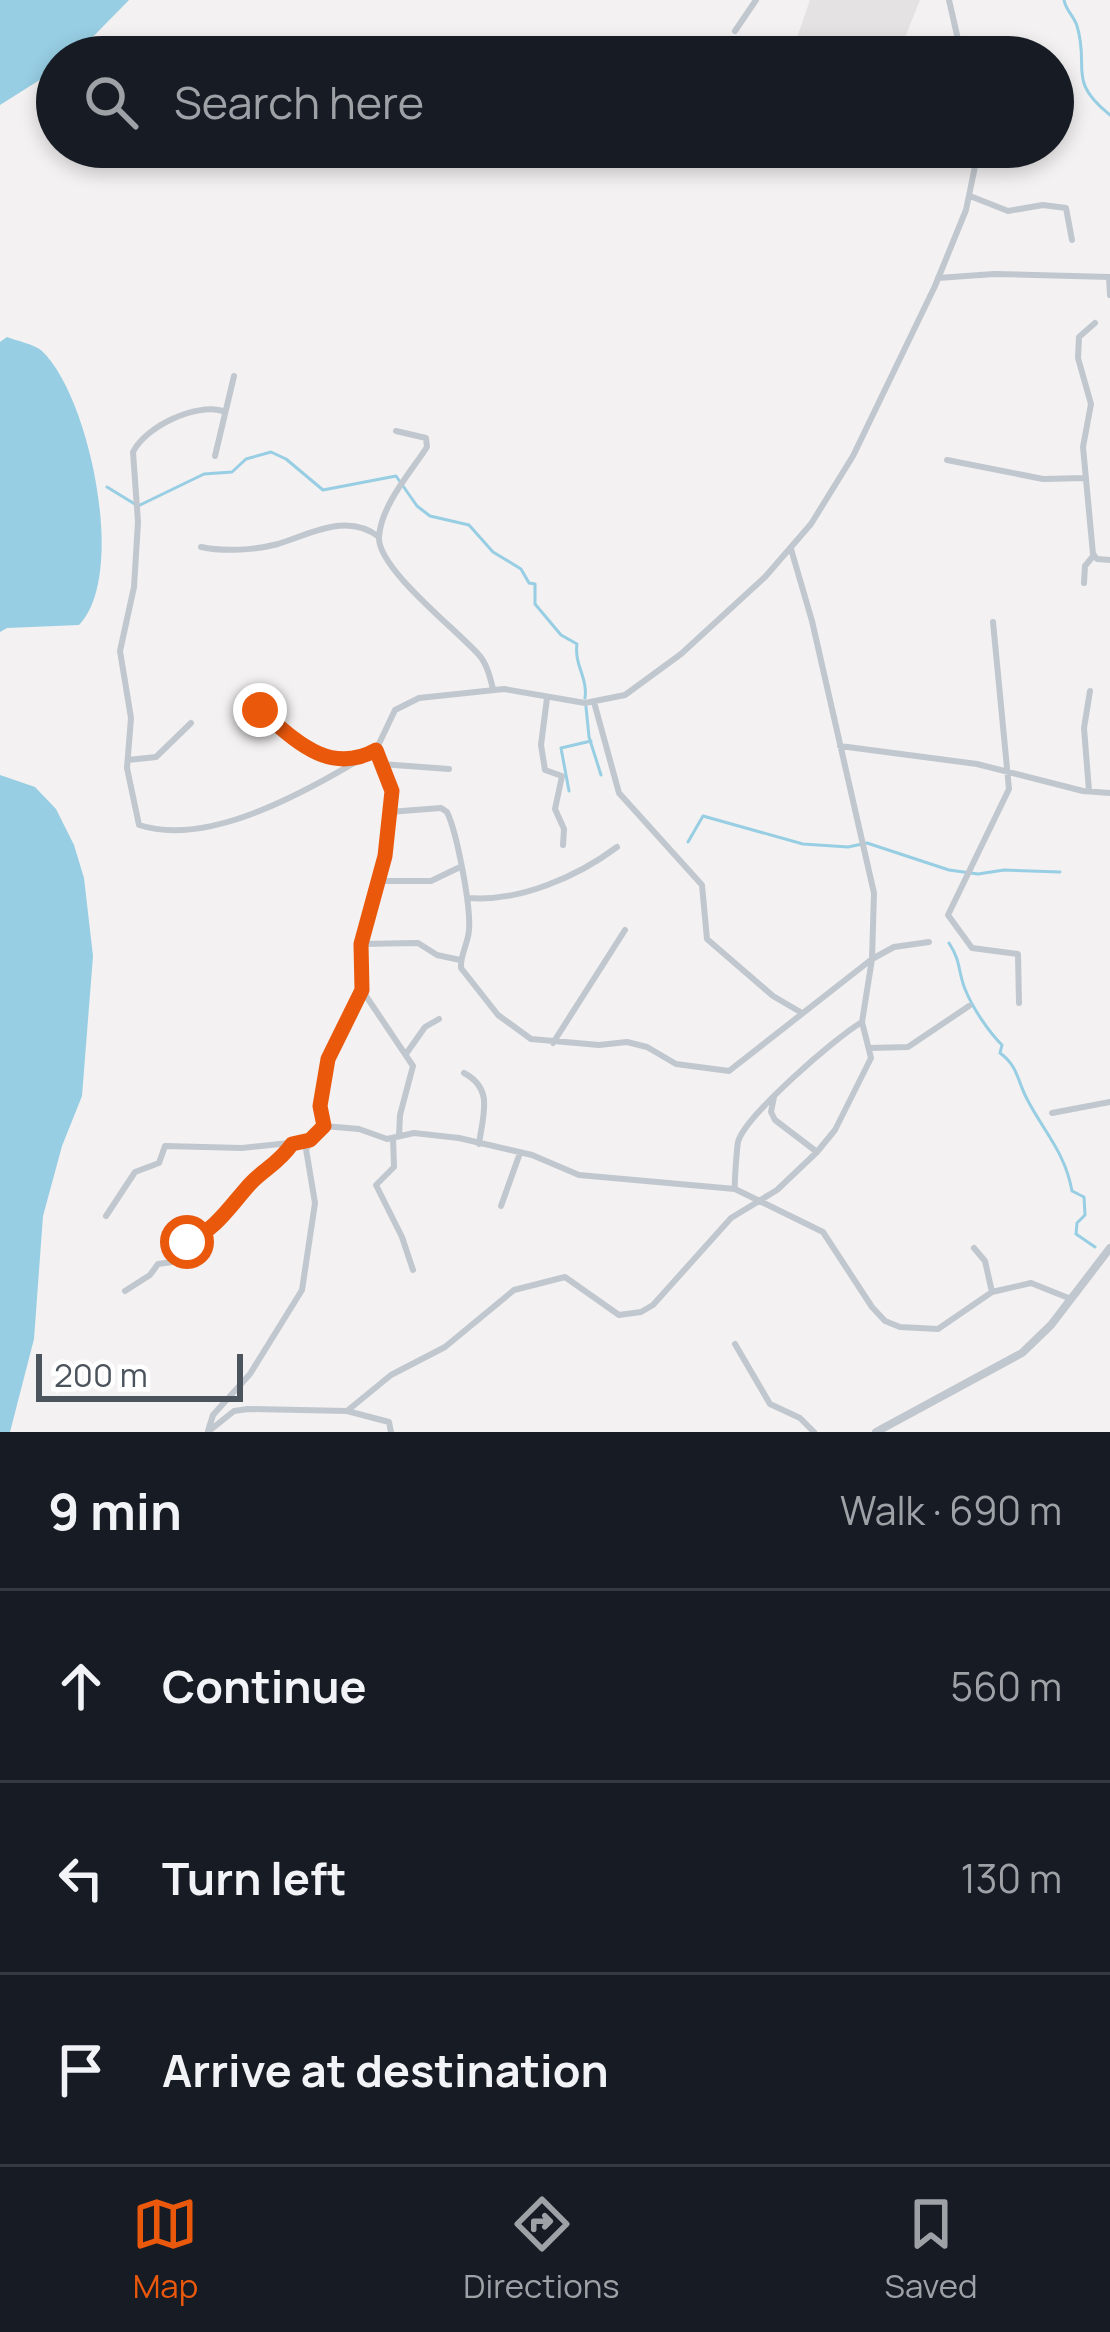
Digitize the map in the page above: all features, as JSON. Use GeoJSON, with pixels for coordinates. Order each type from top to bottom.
{"type":"FeatureCollection","features":[{"type":"Feature","properties":{"kind":"street"},"geometry":{"type":"LineString","coordinates":[[735,31],[756,0]]}},
{"type":"Feature","properties":{"kind":"street"},"geometry":{"type":"LineString","coordinates":[[949,0],[957,36]]}},
{"type":"Feature","properties":{"kind":"street"},"geometry":{"type":"LineString","coordinates":[[223,411],[202,409],[155,429],[134,452],[138,506],[134,587],[120,651],[130,718],[130,789],[139,825],[209,828],[293,800],[376,750],[395,710],[410,700],[494,689],[594,702],[625,695],[667,666],[791,549],[845,472],[938,278],[970,196],[975,168]]}},
{"type":"Feature","properties":{"kind":"street"},"geometry":{"type":"LineString","coordinates":[[970,196],[1008,211],[1043,205],[1066,208],[1072,240]]}},
{"type":"Feature","properties":{"kind":"street"},"geometry":{"type":"LineString","coordinates":[[938,278],[994,274],[1109,277],[1110,295]]}},
{"type":"Feature","properties":{"kind":"street"},"geometry":{"type":"LineString","coordinates":[[1084,583],[1085,566],[1094,555],[1083,447],[1091,404],[1079,368],[1078,345],[1081,335],[1095,323]]}},
{"type":"Feature","properties":{"kind":"street"},"geometry":{"type":"LineString","coordinates":[[215,456],[234,376]]}},
{"type":"Feature","properties":{"kind":"street"},"geometry":{"type":"LineString","coordinates":[[396,431],[426,438],[427,447],[403,483],[379,537],[381,549],[395,573],[479,654],[494,689]]}},
{"type":"Feature","properties":{"kind":"street"},"geometry":{"type":"LineString","coordinates":[[946,460],[1043,479],[1086,478]]}},
{"type":"Feature","properties":{"kind":"street"},"geometry":{"type":"LineString","coordinates":[[201,547],[269,546],[328,526],[363,528],[379,537]]}},
{"type":"Feature","properties":{"kind":"street"},"geometry":{"type":"LineString","coordinates":[[347,1411],[391,1375],[445,1348],[526,1285],[565,1277],[619,1315],[646,1310],[731,1218],[818,1152],[850,1102],[871,1058],[862,1022],[872,959],[874,893],[791,549]]}},
{"type":"Feature","properties":{"kind":"street"},"geometry":{"type":"LineString","coordinates":[[1094,555],[1110,560]]}},
{"type":"Feature","properties":{"kind":"street"},"geometry":{"type":"LineString","coordinates":[[993,622],[1010,771],[1005,801],[948,915],[972,949],[1018,954],[1019,1003]]}},
{"type":"Feature","properties":{"kind":"street"},"geometry":{"type":"LineString","coordinates":[[1089,791],[1084,728],[1090,691]]}},
{"type":"Feature","properties":{"kind":"street"},"geometry":{"type":"LineString","coordinates":[[547,698],[542,756],[545,770],[562,776],[555,809],[563,825],[563,845]]}},
{"type":"Feature","properties":{"kind":"street"},"geometry":{"type":"LineString","coordinates":[[594,702],[619,793],[702,885],[707,939],[773,996],[802,1013]]}},
{"type":"Feature","properties":{"kind":"street"},"geometry":{"type":"LineString","coordinates":[[260,710],[318,754],[356,761]]}},
{"type":"Feature","properties":{"kind":"street"},"geometry":{"type":"LineString","coordinates":[[128,760],[157,757],[191,723]]}},
{"type":"Feature","properties":{"kind":"street"},"geometry":{"type":"LineString","coordinates":[[840,746],[1010,771],[1110,793]]}},
{"type":"Feature","properties":{"kind":"street"},"geometry":{"type":"LineString","coordinates":[[324,1126],[320,1106],[328,1059],[362,990],[361,944],[385,856],[392,791],[376,750]]}},
{"type":"Feature","properties":{"kind":"street"},"geometry":{"type":"LineString","coordinates":[[381,764],[449,769]]}},
{"type":"Feature","properties":{"kind":"street"},"geometry":{"type":"LineString","coordinates":[[389,812],[441,808],[447,812],[469,898],[469,939],[460,959],[466,976],[502,1019],[531,1039],[627,1042],[647,1047],[676,1064],[729,1071],[872,959],[894,947],[929,942]]}},
{"type":"Feature","properties":{"kind":"street"},"geometry":{"type":"LineString","coordinates":[[469,898],[495,897],[568,877],[617,847]]}},
{"type":"Feature","properties":{"kind":"street"},"geometry":{"type":"LineString","coordinates":[[375,881],[431,881],[459,867]]}},
{"type":"Feature","properties":{"kind":"street"},"geometry":{"type":"LineString","coordinates":[[553,1043],[625,930]]}},
{"type":"Feature","properties":{"kind":"street"},"geometry":{"type":"LineString","coordinates":[[361,944],[418,943],[437,955],[460,959]]}},
{"type":"Feature","properties":{"kind":"street"},"geometry":{"type":"LineString","coordinates":[[362,990],[413,1071],[401,1109],[394,1167],[376,1184],[413,1270]]}},
{"type":"Feature","properties":{"kind":"street"},"geometry":{"type":"LineString","coordinates":[[870,1048],[908,1047],[969,1006]]}},
{"type":"Feature","properties":{"kind":"street"},"geometry":{"type":"LineString","coordinates":[[406,1054],[425,1027],[439,1018]]}},
{"type":"Feature","properties":{"kind":"street"},"geometry":{"type":"LineString","coordinates":[[735,1189],[740,1139],[808,1061],[862,1022]]}},
{"type":"Feature","properties":{"kind":"street"},"geometry":{"type":"LineString","coordinates":[[464,1073],[479,1082],[484,1092],[479,1144]]}},
{"type":"Feature","properties":{"kind":"street"},"geometry":{"type":"LineString","coordinates":[[774,1097],[775,1120],[818,1152]]}},
{"type":"Feature","properties":{"kind":"street"},"geometry":{"type":"LineString","coordinates":[[1052,1113],[1110,1102]]}},
{"type":"Feature","properties":{"kind":"street"},"geometry":{"type":"LineString","coordinates":[[324,1126],[396,1137],[423,1133],[520,1152],[579,1175],[735,1189],[826,1234],[860,1292],[891,1324],[920,1331],[938,1329],[992,1292],[1036,1283],[1071,1299]]}},
{"type":"Feature","properties":{"kind":"street"},"geometry":{"type":"LineString","coordinates":[[208,1432],[212,1415],[250,1373],[302,1291],[315,1203],[306,1157],[310,1140],[324,1126]]}},
{"type":"Feature","properties":{"kind":"street"},"geometry":{"type":"LineString","coordinates":[[106,1216],[135,1172],[160,1163],[165,1146],[242,1148],[310,1140]]}},
{"type":"Feature","properties":{"kind":"street"},"geometry":{"type":"LineString","coordinates":[[124,1291],[150,1276],[158,1264],[172,1262],[187,1242],[210,1231],[250,1183],[279,1162],[292,1144]]}},
{"type":"Feature","properties":{"kind":"street"},"geometry":{"type":"LineString","coordinates":[[501,1206],[520,1152]]}},
{"type":"Feature","properties":{"kind":"street"},"geometry":{"type":"LineString","coordinates":[[974,1248],[985,1261],[992,1292]]}},
{"type":"Feature","properties":{"kind":"street"},"geometry":{"type":"LineString","coordinates":[[876,1432],[1015,1358],[1051,1325],[1110,1248]]}},
{"type":"Feature","properties":{"kind":"street"},"geometry":{"type":"LineString","coordinates":[[735,1344],[770,1404],[800,1418],[814,1432]]}},
{"type":"Feature","properties":{"kind":"street"},"geometry":{"type":"LineString","coordinates":[[208,1432],[233,1411],[347,1411],[389,1422],[391,1432]]}},
{"type":"Feature","properties":{"kind":"shaded area"},"geometry":{"type":"Polygon","coordinates":[[[810,0],[920,0],[905,36],[798,36],[810,0]]]}},
{"type":"Feature","properties":{"kind":"water"},"geometry":{"type":"Polygon","coordinates":[[[0,0],[129,0],[94,36],[36,36],[36,82],[0,105],[0,0]]]}},
{"type":"Feature","properties":{"kind":"water"},"geometry":{"type":"Polygon","coordinates":[[[7,337],[42,351],[59,373],[87,444],[101,528],[100,567],[93,601],[79,625],[0,632],[0,342],[7,337]]]}},
{"type":"Feature","properties":{"kind":"water"},"geometry":{"type":"Polygon","coordinates":[[[0,775],[35,787],[56,809],[84,878],[93,956],[82,1096],[43,1216],[34,1339],[10,1432],[0,1432],[0,775]]]}},
{"type":"Feature","properties":{"kind":"waterway"},"geometry":{"type":"LineString","coordinates":[[1064,0],[1077,26],[1084,83],[1110,115]]}},
{"type":"Feature","properties":{"kind":"waterway"},"geometry":{"type":"LineString","coordinates":[[107,487],[138,506],[204,474],[232,472],[246,459],[271,452],[323,490],[396,476],[417,506],[430,516],[469,525],[493,552],[535,584],[535,604],[561,635],[577,644],[585,698]]}},
{"type":"Feature","properties":{"kind":"waterway"},"geometry":{"type":"LineString","coordinates":[[586,707],[601,775]]}},
{"type":"Feature","properties":{"kind":"waterway"},"geometry":{"type":"LineString","coordinates":[[569,791],[561,748],[591,741]]}},
{"type":"Feature","properties":{"kind":"waterway"},"geometry":{"type":"LineString","coordinates":[[688,842],[703,816],[803,844],[848,847],[867,843],[949,870],[1060,872]]}},
{"type":"Feature","properties":{"kind":"waterway"},"geometry":{"type":"LineString","coordinates":[[949,943],[972,1004],[1002,1045],[1000,1053],[1014,1068],[1059,1153],[1072,1191],[1084,1197],[1085,1215],[1077,1223],[1076,1234],[1095,1247]]}},
{"type":"Feature","properties":{"kind":"route"},"geometry":{"type":"LineString","coordinates":[[187,1242],[210,1231],[250,1183],[279,1162],[292,1144],[310,1140],[324,1126],[320,1106],[325,1071],[362,990],[366,914],[385,856],[392,791],[376,750],[356,761],[323,756],[260,710]]}}]}
